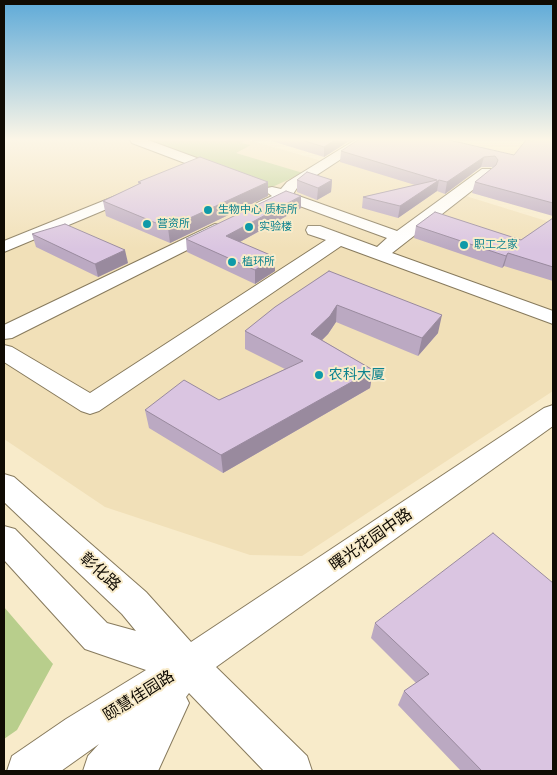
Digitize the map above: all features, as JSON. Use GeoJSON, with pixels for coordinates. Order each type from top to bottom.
{"type":"FeatureCollection","features":[{"type":"Feature","properties":{"kind":"street"},"geometry":{"type":"LineString","coordinates":[[249,213],[284,196],[292,185],[305,176]]}},
{"type":"Feature","properties":{"kind":"street"},"geometry":{"type":"LineString","coordinates":[[380,254],[399,237],[481,176]]}},
{"type":"Feature","properties":{"kind":"street"},"geometry":{"type":"LineString","coordinates":[[259,186],[399,237]]}},
{"type":"Feature","properties":{"kind":"street"},"geometry":{"type":"LineString","coordinates":[[4,247],[147,187]]}},
{"type":"Feature","properties":{"kind":"street"},"geometry":{"type":"LineString","coordinates":[[4,333],[232,221]]}},
{"type":"Feature","properties":{"kind":"street"},"geometry":{"type":"LineString","coordinates":[[314,230],[553,318]]}},
{"type":"Feature","properties":{"kind":"street"},"geometry":{"type":"LineString","coordinates":[[4,352],[90,404],[339,239]]}},
{"type":"Feature","properties":{"kind":"street"},"geometry":{"type":"LineString","coordinates":[[4,320],[7,322],[4,325]]}},
{"type":"Feature","properties":{"kind":"street","name":"曙光花园中路"},"geometry":{"type":"LineString","coordinates":[[188,665],[553,414]]}},
{"type":"Feature","properties":{"kind":"street","name":"彰化路"},"geometry":{"type":"LineString","coordinates":[[4,485],[134,603],[188,665],[292,771]]}},
{"type":"Feature","properties":{"kind":"street","name":"彰化路"},"geometry":{"type":"LineString","coordinates":[[4,539],[97,637],[188,665]]}},
{"type":"Feature","properties":{"kind":"street"},"geometry":{"type":"LineString","coordinates":[[137,771],[188,665]]}},
{"type":"Feature","properties":{"kind":"street","name":"颐慧佳园路"},"geometry":{"type":"LineString","coordinates":[[28,771],[80,733],[188,665]]}},
{"type":"Feature","properties":{"kind":"street","name":"颐慧佳园路"},"geometry":{"type":"LineString","coordinates":[[103,771],[188,665]]}},
{"type":"Feature","properties":{"kind":"shaded area"},"geometry":{"type":"Polygon","coordinates":[[[4,176],[482,176],[466,196],[553,223],[553,391],[302,556],[250,555],[105,507],[4,439],[4,176]]]}},
{"type":"Feature","properties":{"kind":"green space"},"geometry":{"type":"Polygon","coordinates":[[[238,176],[296,176],[270,188],[238,176]]]}},
{"type":"Feature","properties":{"kind":"green space"},"geometry":{"type":"Polygon","coordinates":[[[4,607],[53,664],[17,730],[4,739],[4,607]]]}},
{"type":"Feature","properties":{"kind":"building"},"geometry":{"type":"Polygon","coordinates":[[[152,176],[252,176],[268,182],[168,228],[103,201],[141,183],[138,182],[152,176]]]}},
{"type":"Feature","properties":{"kind":"building"},"geometry":{"type":"Polygon","coordinates":[[[302,176],[320,176],[332,180],[318,188],[297,180],[302,176]]]}},
{"type":"Feature","properties":{"kind":"building"},"geometry":{"type":"Polygon","coordinates":[[[424,176],[456,176],[447,182],[439,180],[400,206],[363,197],[437,180],[424,176]]]}},
{"type":"Feature","properties":{"kind":"building"},"geometry":{"type":"Polygon","coordinates":[[[482,176],[553,176],[553,203],[475,182],[482,176]]]}},
{"type":"Feature","properties":{"kind":"building"},"geometry":{"type":"Polygon","coordinates":[[[286,191],[301,196],[226,236],[275,257],[255,270],[186,239],[286,191]]]}},
{"type":"Feature","properties":{"kind":"building"},"geometry":{"type":"Polygon","coordinates":[[[435,212],[521,240],[553,218],[553,267],[508,253],[506,256],[416,226],[435,212]]]}},
{"type":"Feature","properties":{"kind":"building"},"geometry":{"type":"Polygon","coordinates":[[[65,224],[125,250],[95,264],[32,234],[65,224]]]}},
{"type":"Feature","properties":{"kind":"building"},"geometry":{"type":"Polygon","coordinates":[[[329,271],[442,315],[422,338],[337,305],[330,316],[311,334],[373,370],[221,455],[145,410],[184,380],[219,400],[303,361],[245,331],[275,307],[329,271]]]}},
{"type":"Feature","properties":{"kind":"building"},"geometry":{"type":"Polygon","coordinates":[[[493,533],[553,583],[553,771],[482,771],[404,691],[429,674],[375,623],[493,533]]]}},
{"type":"Feature","properties":{"kind":"place","name":"生物中心 质标所"},"geometry":{"type":"Point","coordinates":[208,210]}},
{"type":"Feature","properties":{"kind":"place","name":"营资所"},"geometry":{"type":"Point","coordinates":[147,224]}},
{"type":"Feature","properties":{"kind":"place","name":"实验楼"},"geometry":{"type":"Point","coordinates":[249,227]}},
{"type":"Feature","properties":{"kind":"place","name":"职工之家"},"geometry":{"type":"Point","coordinates":[464,245]}},
{"type":"Feature","properties":{"kind":"place","name":"植环所"},"geometry":{"type":"Point","coordinates":[232,262]}},
{"type":"Feature","properties":{"kind":"place","name":"农科大厦"},"geometry":{"type":"Point","coordinates":[319,375]}}]}
